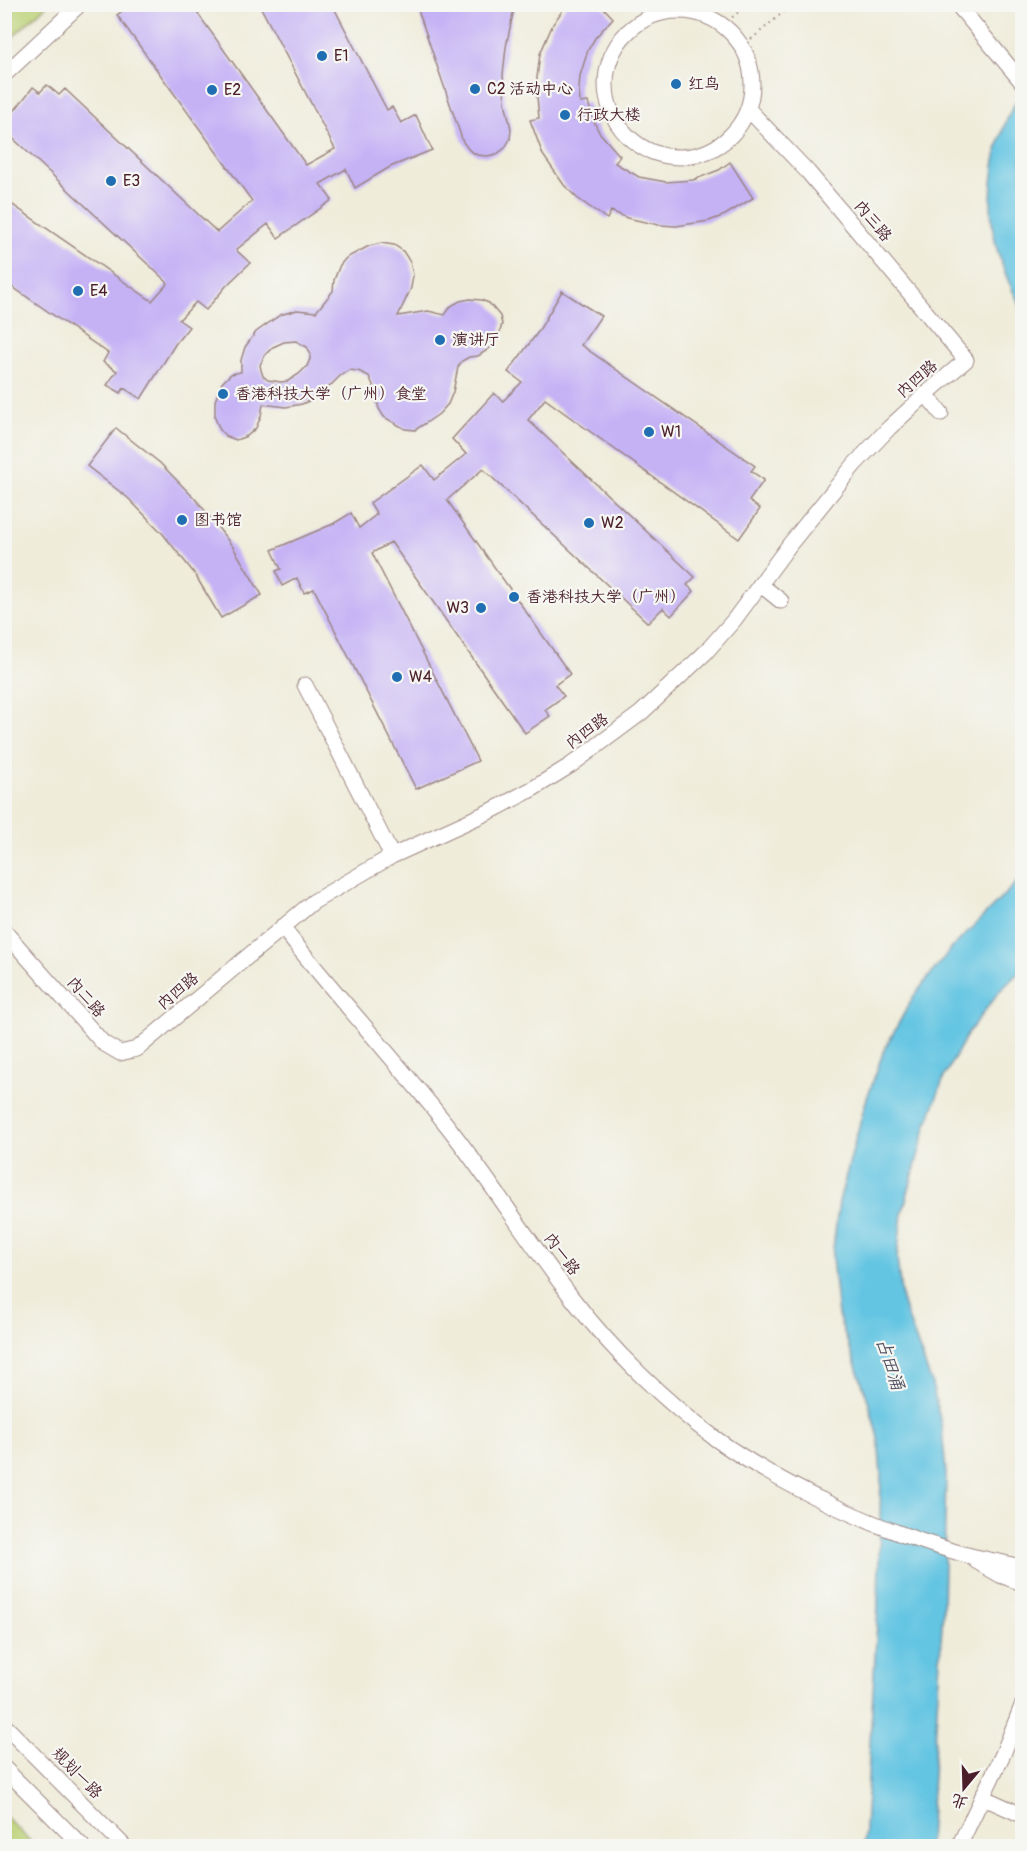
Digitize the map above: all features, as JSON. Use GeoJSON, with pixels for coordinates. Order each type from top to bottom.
{"type":"FeatureCollection","features":[{"type":"Feature","properties":{"kind":"street"},"geometry":{"type":"LineString","coordinates":[[4,75],[80,4]]}},
{"type":"Feature","properties":{"kind":"street"},"geometry":{"type":"LineString","coordinates":[[957,4],[1023,82]]}},
{"type":"Feature","properties":{"kind":"street"},"geometry":{"type":"LineString","coordinates":[[660,8],[705,15],[723,25],[737,39],[751,67],[753,88],[748,109],[739,127],[725,142],[707,152],[687,157],[667,157],[648,151],[630,140],[617,125],[608,106],[604,86],[607,66],[615,47],[627,31],[660,8]]}},
{"type":"Feature","properties":{"kind":"street","name":"内三路"},"geometry":{"type":"LineString","coordinates":[[748,109],[808,172],[966,360]]}},
{"type":"Feature","properties":{"kind":"street","name":"内四路"},"geometry":{"type":"LineString","coordinates":[[152,1036],[313,902],[392,856],[505,804],[571,765],[641,713],[705,653],[734,620],[796,536],[847,473],[889,428],[966,360]]}},
{"type":"Feature","properties":{"kind":"street"},"geometry":{"type":"LineString","coordinates":[[926,394],[941,413]]}},
{"type":"Feature","properties":{"kind":"street"},"geometry":{"type":"LineString","coordinates":[[761,585],[781,601]]}},
{"type":"Feature","properties":{"kind":"street"},"geometry":{"type":"LineString","coordinates":[[305,685],[392,856]]}},
{"type":"Feature","properties":{"kind":"street","name":"内一路"},"geometry":{"type":"LineString","coordinates":[[282,927],[398,1064],[456,1137],[573,1300],[612,1345],[662,1394],[716,1439],[764,1469],[809,1493],[880,1526],[966,1555]]}},
{"type":"Feature","properties":{"kind":"street","name":"内二路"},"geometry":{"type":"LineString","coordinates":[[4,931],[103,1043],[120,1053],[129,1052],[152,1036]]}},
{"type":"Feature","properties":{"kind":"street"},"geometry":{"type":"LineString","coordinates":[[966,1555],[1023,1568]]}},
{"type":"Feature","properties":{"kind":"street"},"geometry":{"type":"LineString","coordinates":[[966,1555],[1000,1575],[1023,1583]]}},
{"type":"Feature","properties":{"kind":"street"},"geometry":{"type":"LineString","coordinates":[[959,1846],[1023,1706]]}},
{"type":"Feature","properties":{"kind":"street","name":"规划一路"},"geometry":{"type":"LineString","coordinates":[[4,1725],[124,1846]]}},
{"type":"Feature","properties":{"kind":"street"},"geometry":{"type":"LineString","coordinates":[[4,1768],[82,1846]]}},
{"type":"Feature","properties":{"kind":"street"},"geometry":{"type":"LineString","coordinates":[[982,1797],[1023,1815]]}},
{"type":"Feature","properties":{"kind":"path"},"geometry":{"type":"LineString","coordinates":[[723,25],[748,4]]}},
{"type":"Feature","properties":{"kind":"path"},"geometry":{"type":"LineString","coordinates":[[742,47],[793,4]]}},
{"type":"Feature","properties":{"kind":"green space"},"geometry":{"type":"Polygon","coordinates":[[[5,4],[47,4],[47,5],[5,44],[5,4]]]}},
{"type":"Feature","properties":{"kind":"green space"},"geometry":{"type":"Polygon","coordinates":[[[5,1816],[35,1846],[5,1846],[5,1816]]]}},
{"type":"Feature","properties":{"kind":"water"},"geometry":{"type":"Polygon","coordinates":[[[1022,92],[1022,309],[999,257],[991,210],[998,147],[1004,127],[1022,92]]]}},
{"type":"Feature","properties":{"kind":"water","name":"占田涌"},"geometry":{"type":"Polygon","coordinates":[[[1022,877],[1022,969],[998,993],[968,1033],[944,1077],[927,1124],[902,1214],[897,1258],[902,1301],[932,1384],[942,1428],[946,1473],[943,1609],[929,1841],[926,1846],[864,1846],[878,1606],[881,1474],[878,1438],[869,1403],[838,1315],[832,1257],[839,1202],[865,1104],[884,1050],[913,997],[950,950],[1022,877]]]}},
{"type":"Feature","properties":{"kind":"building"},"geometry":{"type":"Polygon","coordinates":[[[132,4],[191,4],[306,165],[335,149],[259,4],[332,4],[387,110],[392,107],[401,123],[416,115],[432,150],[390,167],[355,188],[346,169],[320,184],[332,200],[278,238],[268,224],[236,250],[250,263],[206,310],[196,302],[179,320],[189,327],[176,343],[141,399],[124,388],[121,393],[107,385],[117,371],[103,362],[108,353],[4,281],[4,199],[152,301],[168,283],[4,130],[4,124],[33,87],[40,92],[47,85],[59,95],[65,89],[217,232],[252,201],[117,15],[132,4]]]}},
{"type":"Feature","properties":{"kind":"building","name":"C2 活动中心"},"geometry":{"type":"Polygon","coordinates":[[[416,4],[515,4],[503,75],[505,102],[511,129],[510,139],[505,148],[497,154],[477,155],[463,142],[416,4]]]}},
{"type":"Feature","properties":{"kind":"building","name":"行政大楼"},"geometry":{"type":"Polygon","coordinates":[[[567,4],[600,4],[613,18],[595,38],[588,50],[580,76],[579,89],[580,103],[588,102],[599,132],[620,156],[615,163],[639,177],[666,182],[693,180],[719,170],[730,162],[753,198],[725,215],[709,221],[676,226],[659,225],[627,218],[611,211],[607,219],[577,198],[564,185],[543,155],[530,120],[539,118],[536,86],[540,54],[553,24],[567,4]]]}},
{"type":"Feature","properties":{"kind":"building","name":"演讲厅"},"geometry":{"type":"Polygon","coordinates":[[[381,243],[394,245],[403,251],[410,262],[413,275],[411,288],[398,316],[428,311],[445,315],[451,306],[460,301],[481,300],[489,303],[500,316],[502,324],[498,339],[478,356],[462,361],[458,367],[448,404],[439,414],[415,430],[405,429],[384,417],[379,409],[369,376],[349,370],[320,396],[302,404],[286,407],[263,404],[256,428],[247,436],[236,440],[226,436],[220,430],[215,418],[215,401],[222,383],[231,374],[241,372],[241,360],[245,347],[256,332],[280,315],[297,310],[316,312],[333,291],[334,280],[340,265],[346,258],[369,246],[381,243]],[[296,341],[284,342],[273,347],[265,355],[260,365],[263,376],[268,380],[281,382],[288,381],[299,374],[310,359],[307,347],[296,341]]]}},
{"type":"Feature","properties":{"kind":"building"},"geometry":{"type":"Polygon","coordinates":[[[562,291],[601,316],[581,345],[755,466],[751,471],[764,480],[749,501],[760,509],[739,539],[545,399],[528,420],[695,577],[687,585],[694,591],[671,616],[663,608],[648,623],[483,469],[447,500],[570,674],[555,685],[564,696],[545,710],[550,716],[525,733],[391,542],[372,553],[478,761],[416,789],[314,589],[304,593],[297,578],[282,586],[276,571],[281,569],[272,550],[333,524],[351,513],[359,528],[377,514],[370,503],[423,465],[434,480],[466,454],[452,439],[494,393],[503,401],[522,382],[508,372],[538,332],[562,291]]]}},
{"type":"Feature","properties":{"kind":"building","name":"图书馆"},"geometry":{"type":"Polygon","coordinates":[[[116,428],[160,463],[199,503],[233,547],[262,595],[221,618],[194,573],[163,534],[128,498],[87,466],[116,428]]]}},
{"type":"Feature","properties":{"kind":"place","name":"E1"},"geometry":{"type":"Point","coordinates":[322,56]}},
{"type":"Feature","properties":{"kind":"place","name":"红鸟"},"geometry":{"type":"Point","coordinates":[676,84]}},
{"type":"Feature","properties":{"kind":"place","name":"C2 活动中心"},"geometry":{"type":"Point","coordinates":[475,89]}},
{"type":"Feature","properties":{"kind":"place","name":"E2"},"geometry":{"type":"Point","coordinates":[212,90]}},
{"type":"Feature","properties":{"kind":"place","name":"行政大楼"},"geometry":{"type":"Point","coordinates":[565,115]}},
{"type":"Feature","properties":{"kind":"place","name":"E3"},"geometry":{"type":"Point","coordinates":[111,181]}},
{"type":"Feature","properties":{"kind":"place","name":"E4"},"geometry":{"type":"Point","coordinates":[78,291]}},
{"type":"Feature","properties":{"kind":"place","name":"演讲厅"},"geometry":{"type":"Point","coordinates":[440,340]}},
{"type":"Feature","properties":{"kind":"place","name":"香港科技大学（广州）食堂"},"geometry":{"type":"Point","coordinates":[223,394]}},
{"type":"Feature","properties":{"kind":"place","name":"W1"},"geometry":{"type":"Point","coordinates":[649,432]}},
{"type":"Feature","properties":{"kind":"place","name":"图书馆"},"geometry":{"type":"Point","coordinates":[182,520]}},
{"type":"Feature","properties":{"kind":"place","name":"W2"},"geometry":{"type":"Point","coordinates":[589,523]}},
{"type":"Feature","properties":{"kind":"place","name":"香港科技大学（广州）"},"geometry":{"type":"Point","coordinates":[514,597]}},
{"type":"Feature","properties":{"kind":"place","name":"W3"},"geometry":{"type":"Point","coordinates":[481,608]}},
{"type":"Feature","properties":{"kind":"place","name":"W4"},"geometry":{"type":"Point","coordinates":[397,677]}}]}
